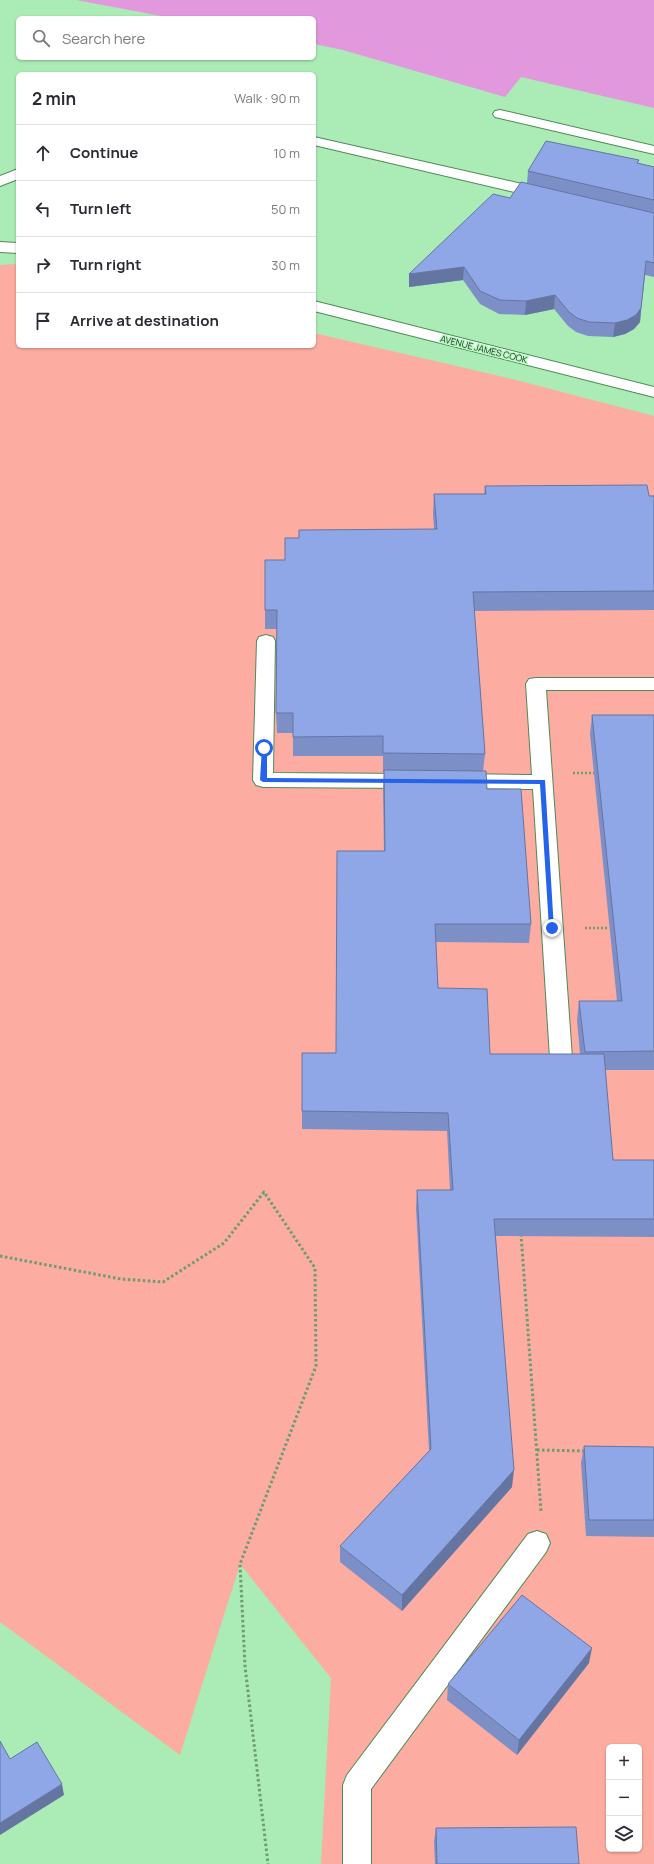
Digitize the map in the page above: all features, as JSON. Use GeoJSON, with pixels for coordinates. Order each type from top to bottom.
{"type":"FeatureCollection","features":[{"type":"Feature","properties":{"kind":"main road"},"geometry":{"type":"LineString","coordinates":[[0,247],[16,248]]}},
{"type":"Feature","properties":{"kind":"main road","name":"AVENUE JAMES COOK"},"geometry":{"type":"LineString","coordinates":[[316,307],[654,392]]}},
{"type":"Feature","properties":{"kind":"lane"},"geometry":{"type":"LineString","coordinates":[[500,114],[654,150]]}},
{"type":"Feature","properties":{"kind":"lane"},"geometry":{"type":"LineString","coordinates":[[316,141],[556,196]]}},
{"type":"Feature","properties":{"kind":"lane"},"geometry":{"type":"LineString","coordinates":[[0,182],[16,174]]}},
{"type":"Feature","properties":{"kind":"lane"},"geometry":{"type":"LineString","coordinates":[[266,641],[263,780],[542,782]]}},
{"type":"Feature","properties":{"kind":"lane"},"geometry":{"type":"LineString","coordinates":[[561,1058],[536,684],[654,684]]}},
{"type":"Feature","properties":{"kind":"lane"},"geometry":{"type":"LineString","coordinates":[[357,1864],[357,1785],[537,1543]]}},
{"type":"Feature","properties":{"kind":"path"},"geometry":{"type":"LineString","coordinates":[[0,1256],[121,1279],[164,1282],[224,1243],[264,1192],[315,1268],[316,1366],[240,1564],[245,1666],[268,1864]]}},
{"type":"Feature","properties":{"kind":"path"},"geometry":{"type":"LineString","coordinates":[[520,1230],[541,1508],[537,1543]]}},
{"type":"Feature","properties":{"kind":"path"},"geometry":{"type":"LineString","coordinates":[[537,1450],[592,1451]]}},
{"type":"Feature","properties":{"kind":"shaded area"},"geometry":{"type":"Polygon","coordinates":[[[76,0],[654,0],[654,108],[521,77],[505,97],[343,50],[316,44],[316,16],[161,16],[76,0]]]}},
{"type":"Feature","properties":{"kind":"shaded area"},"geometry":{"type":"Polygon","coordinates":[[[16,264],[16,348],[316,348],[316,333],[516,380],[654,416],[654,1864],[321,1864],[331,1678],[240,1564],[180,1755],[0,1622],[0,265],[16,264]]]}},
{"type":"Feature","properties":{"kind":"building"},"geometry":{"type":"Polygon","coordinates":[[[546,141],[639,160],[637,163],[654,167],[654,200],[528,171],[546,141]]]}},
{"type":"Feature","properties":{"kind":"building"},"geometry":{"type":"Polygon","coordinates":[[[521,182],[654,213],[654,263],[646,261],[641,308],[636,315],[627,320],[615,323],[589,322],[577,318],[569,312],[555,295],[526,301],[500,300],[480,291],[464,267],[409,274],[493,194],[510,198],[521,182]]]}},
{"type":"Feature","properties":{"kind":"building"},"geometry":{"type":"Polygon","coordinates":[[[647,485],[649,496],[654,496],[654,591],[473,592],[485,754],[383,753],[383,736],[293,737],[293,713],[276,713],[277,610],[265,610],[265,560],[285,560],[285,538],[299,538],[299,530],[437,529],[434,494],[486,494],[485,486],[647,485]]]}},
{"type":"Feature","properties":{"kind":"building"},"geometry":{"type":"Polygon","coordinates":[[[592,715],[654,715],[654,1051],[585,1052],[579,1001],[622,1001],[592,715]]]}},
{"type":"Feature","properties":{"kind":"building"},"geometry":{"type":"Polygon","coordinates":[[[384,770],[486,771],[487,789],[521,789],[531,924],[435,924],[438,988],[487,989],[490,1054],[604,1054],[613,1160],[654,1160],[654,1219],[494,1219],[514,1470],[402,1595],[340,1546],[431,1449],[417,1190],[453,1190],[448,1113],[302,1111],[302,1053],[336,1053],[337,851],[385,851],[384,770]]]}},
{"type":"Feature","properties":{"kind":"building"},"geometry":{"type":"Polygon","coordinates":[[[584,1446],[654,1447],[654,1520],[589,1520],[584,1446]]]}},
{"type":"Feature","properties":{"kind":"building"},"geometry":{"type":"Polygon","coordinates":[[[522,1595],[592,1648],[519,1740],[448,1684],[522,1595]]]}},
{"type":"Feature","properties":{"kind":"building"},"geometry":{"type":"Polygon","coordinates":[[[0,1741],[10,1759],[37,1742],[62,1784],[0,1823],[0,1741]]]}},
{"type":"Feature","properties":{"kind":"building"},"geometry":{"type":"Polygon","coordinates":[[[576,1827],[579,1864],[437,1864],[436,1828],[576,1827]]]}},
{"type":"Feature","properties":{"kind":"route"},"geometry":{"type":"LineString","coordinates":[[264,748],[263,780],[542,782],[552,928]]}}]}
